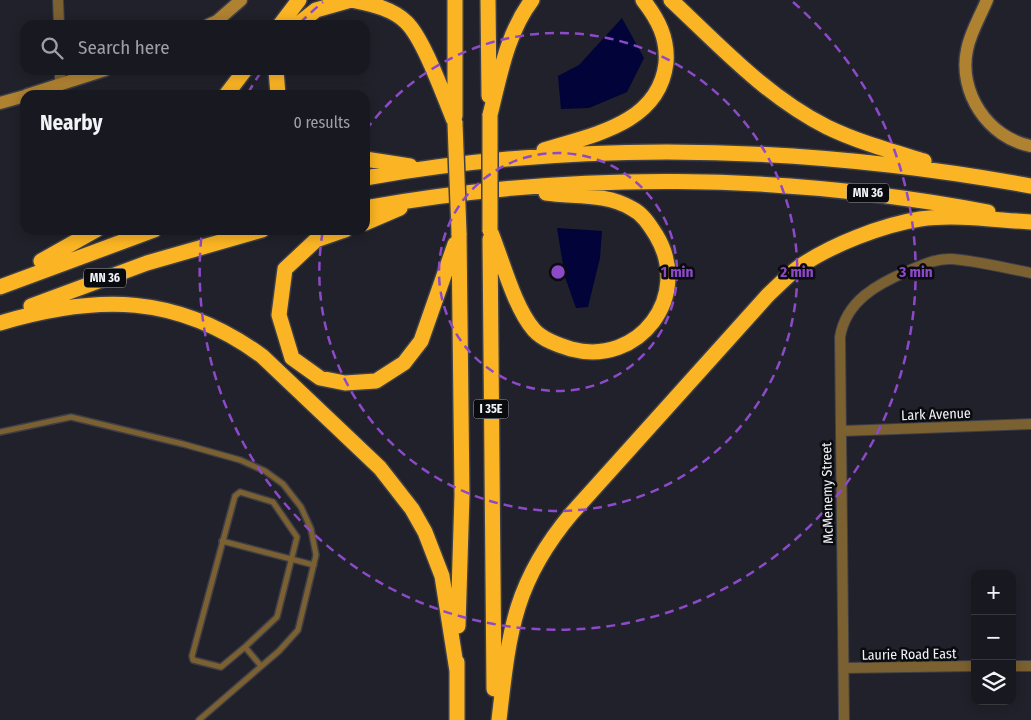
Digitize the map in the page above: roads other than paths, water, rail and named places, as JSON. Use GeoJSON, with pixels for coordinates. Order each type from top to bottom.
{"type":"FeatureCollection","features":[{"type":"Feature","properties":{"kind":"highway"},"geometry":{"type":"LineString","coordinates":[[284,20],[299,0]]}},
{"type":"Feature","properties":{"kind":"highway"},"geometry":{"type":"LineString","coordinates":[[303,20],[316,10],[352,0],[385,9],[405,21],[420,42],[455,119]]}},
{"type":"Feature","properties":{"kind":"highway","name":"I 35E"},"geometry":{"type":"LineString","coordinates":[[455,0],[455,119],[462,495],[457,720]]}},
{"type":"Feature","properties":{"kind":"highway","name":"I 35E"},"geometry":{"type":"LineString","coordinates":[[488,0],[494,720]]}},
{"type":"Feature","properties":{"kind":"highway"},"geometry":{"type":"LineString","coordinates":[[490,115],[510,39],[522,14],[532,0]]}},
{"type":"Feature","properties":{"kind":"highway"},"geometry":{"type":"LineString","coordinates":[[519,157],[620,125],[637,114],[656,96],[665,72],[667,48],[663,32],[654,14],[643,0]]}},
{"type":"Feature","properties":{"kind":"highway"},"geometry":{"type":"LineString","coordinates":[[672,0],[744,69],[798,110],[854,140],[971,176]]}},
{"type":"Feature","properties":{"kind":"highway"},"geometry":{"type":"LineString","coordinates":[[230,90],[241,75]]}},
{"type":"Feature","properties":{"kind":"highway"},"geometry":{"type":"LineString","coordinates":[[276,75],[278,90]]}},
{"type":"Feature","properties":{"kind":"highway","name":"MN 36"},"geometry":{"type":"LineString","coordinates":[[370,177],[422,168],[519,157],[652,152],[751,154],[881,164],[1031,186]]}},
{"type":"Feature","properties":{"kind":"highway"},"geometry":{"type":"LineString","coordinates":[[370,160],[422,168]]}},
{"type":"Feature","properties":{"kind":"highway","name":"MN 36"},"geometry":{"type":"LineString","coordinates":[[370,207],[421,199],[510,189],[622,182],[744,183],[901,197],[1031,222]]}},
{"type":"Feature","properties":{"kind":"highway"},"geometry":{"type":"LineString","coordinates":[[490,234],[522,312],[535,331],[555,344],[591,353],[613,350],[645,332],[656,319],[664,301],[669,273],[666,255],[646,218],[630,207],[613,201],[588,196],[510,189]]}},
{"type":"Feature","properties":{"kind":"highway"},"geometry":{"type":"LineString","coordinates":[[370,221],[421,199]]}},
{"type":"Feature","properties":{"kind":"highway"},"geometry":{"type":"LineString","coordinates":[[499,720],[512,625],[526,583],[543,552],[572,513],[768,295],[799,267],[834,248],[900,224],[921,219],[961,218],[1031,222]]}},
{"type":"Feature","properties":{"kind":"highway"},"geometry":{"type":"LineString","coordinates":[[0,281],[87,235]]}},
{"type":"Feature","properties":{"kind":"highway","name":"MN 36"},"geometry":{"type":"LineString","coordinates":[[0,287],[88,252],[139,235]]}},
{"type":"Feature","properties":{"kind":"highway","name":"MN 36"},"geometry":{"type":"LineString","coordinates":[[0,318],[147,263],[245,235]]}},
{"type":"Feature","properties":{"kind":"highway"},"geometry":{"type":"LineString","coordinates":[[330,235],[316,240],[285,269],[279,315],[292,358],[320,378],[345,382],[376,381],[404,363],[424,333],[458,237]]}},
{"type":"Feature","properties":{"kind":"highway"},"geometry":{"type":"LineString","coordinates":[[0,323],[42,310],[71,306],[140,305],[184,314],[206,323],[242,342],[262,356],[380,468],[412,509],[425,532],[442,576],[457,671]]}},
{"type":"Feature","properties":{"kind":"street"},"geometry":{"type":"LineString","coordinates":[[58,0],[59,20]]}},
{"type":"Feature","properties":{"kind":"street"},"geometry":{"type":"LineString","coordinates":[[218,20],[241,0]]}},
{"type":"Feature","properties":{"kind":"street"},"geometry":{"type":"LineString","coordinates":[[987,0],[966,51],[966,74],[972,97],[987,122],[999,132],[1031,146]]}},
{"type":"Feature","properties":{"kind":"street"},"geometry":{"type":"LineString","coordinates":[[60,75],[60,85]]}},
{"type":"Feature","properties":{"kind":"street"},"geometry":{"type":"LineString","coordinates":[[43,90],[90,75]]}},
{"type":"Feature","properties":{"kind":"street"},"geometry":{"type":"LineString","coordinates":[[0,104],[20,97]]}},
{"type":"Feature","properties":{"kind":"street","name":"McMenemy Street"},"geometry":{"type":"LineString","coordinates":[[844,720],[840,337],[842,325],[857,302],[882,282],[923,264],[941,260],[952,260],[1031,273]]}},
{"type":"Feature","properties":{"kind":"street","name":"Lark Avenue"},"geometry":{"type":"LineString","coordinates":[[842,431],[1031,424]]}},
{"type":"Feature","properties":{"kind":"street","name":"Laurie Road East"},"geometry":{"type":"LineString","coordinates":[[844,668],[971,666]]}},
{"type":"Feature","properties":{"kind":"street"},"geometry":{"type":"LineString","coordinates":[[1016,666],[1031,666]]}},
{"type":"Feature","properties":{"kind":"lane"},"geometry":{"type":"LineString","coordinates":[[0,432],[70,418],[240,460],[266,471],[283,484],[302,506],[311,529],[316,555],[298,630],[200,720]]}},
{"type":"Feature","properties":{"kind":"lane"},"geometry":{"type":"LineString","coordinates":[[236,493],[265,499],[276,504],[297,537],[292,560],[277,616],[221,667],[193,660],[192,656],[236,493]]}},
{"type":"Feature","properties":{"kind":"lane"},"geometry":{"type":"LineString","coordinates":[[222,540],[314,565]]}},
{"type":"Feature","properties":{"kind":"lane"},"geometry":{"type":"LineString","coordinates":[[245,647],[261,666]]}}]}
